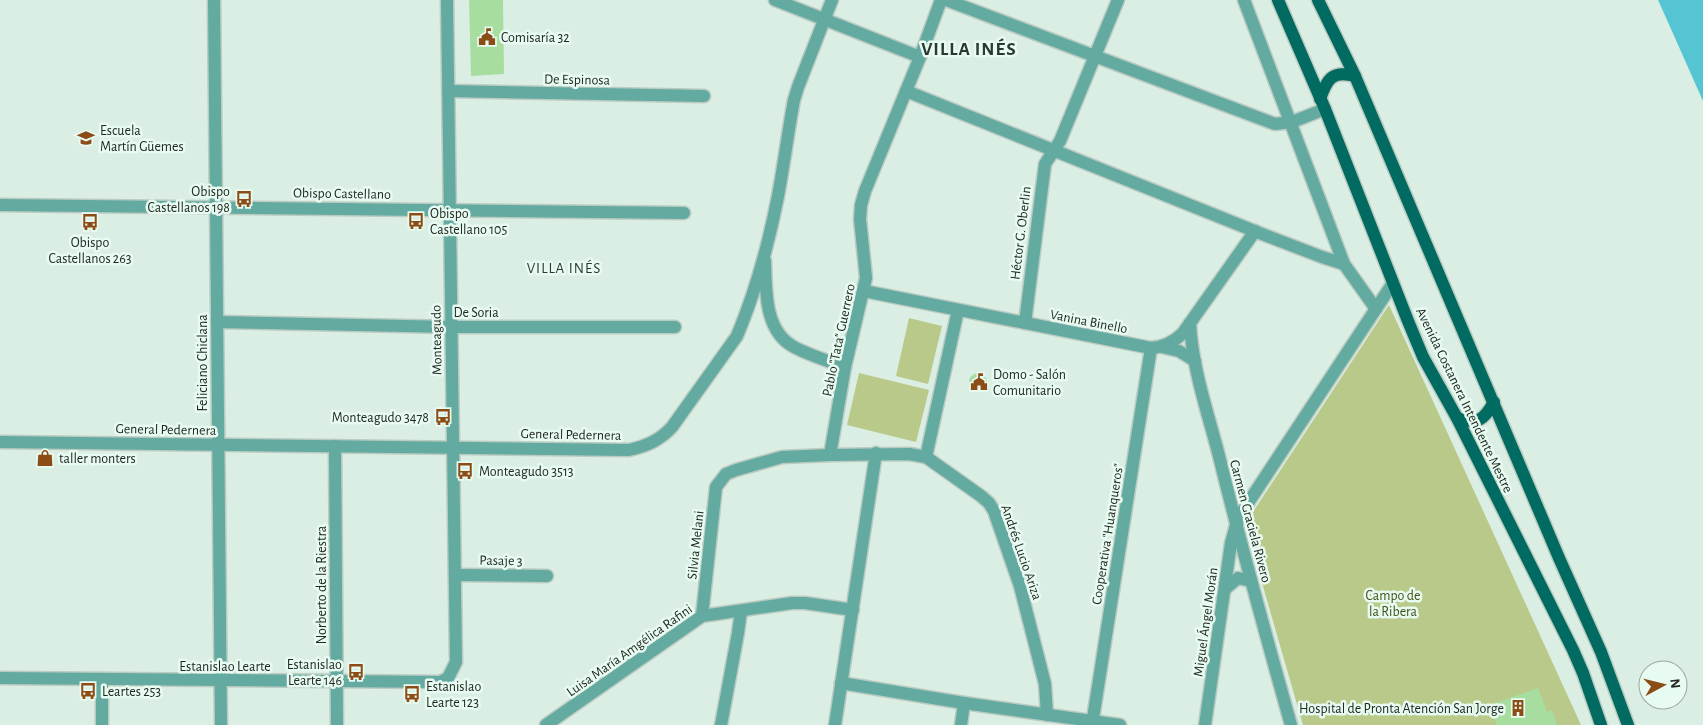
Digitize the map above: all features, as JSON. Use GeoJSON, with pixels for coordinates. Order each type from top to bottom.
{"type":"FeatureCollection","features":[{"type":"Feature","properties":{"kind":"main road","name":"Avenida Costanera Intendente Mestre"},"geometry":{"type":"LineString","coordinates":[[1278,0],[1323,104],[1423,357],[1457,418],[1573,650],[1602,725]]}},
{"type":"Feature","properties":{"kind":"main road","name":"Avenida Costanera Intendente Mestre"},"geometry":{"type":"LineString","coordinates":[[1318,0],[1355,76],[1559,558],[1611,675],[1628,725]]}},
{"type":"Feature","properties":{"kind":"main road"},"geometry":{"type":"LineString","coordinates":[[1323,104],[1325,86],[1330,78],[1340,74],[1355,76]]}},
{"type":"Feature","properties":{"kind":"main road"},"geometry":{"type":"LineString","coordinates":[[1457,418],[1476,422],[1484,417],[1494,402]]}},
{"type":"Feature","properties":{"kind":"street","name":"Feliciano Chiclana"},"geometry":{"type":"LineString","coordinates":[[214,0],[221,725]]}},
{"type":"Feature","properties":{"kind":"street","name":"Monteagudo"},"geometry":{"type":"LineString","coordinates":[[447,0],[450,91],[456,662],[448,678]]}},
{"type":"Feature","properties":{"kind":"street"},"geometry":{"type":"LineString","coordinates":[[775,0],[920,57]]}},
{"type":"Feature","properties":{"kind":"street","name":"General Pedernera"},"geometry":{"type":"LineString","coordinates":[[0,442],[629,450],[646,446],[664,436],[672,427],[737,336],[764,253],[778,197],[794,100],[832,0]]}},
{"type":"Feature","properties":{"kind":"street","name":"Pablo \"Tata\" Guerrero"},"geometry":{"type":"LineString","coordinates":[[830,455],[845,367],[866,278],[860,219],[864,190],[920,57],[941,0]]}},
{"type":"Feature","properties":{"kind":"street"},"geometry":{"type":"LineString","coordinates":[[946,0],[1270,123],[1292,122],[1323,104]]}},
{"type":"Feature","properties":{"kind":"street","name":"Héctor G. Oberlin"},"geometry":{"type":"LineString","coordinates":[[1024,323],[1045,164],[1060,141],[1118,0]]}},
{"type":"Feature","properties":{"kind":"street"},"geometry":{"type":"LineString","coordinates":[[1244,0],[1292,122],[1344,264],[1376,309]]}},
{"type":"Feature","properties":{"kind":"street","name":"De Espinosa"},"geometry":{"type":"LineString","coordinates":[[450,91],[704,96]]}},
{"type":"Feature","properties":{"kind":"street"},"geometry":{"type":"LineString","coordinates":[[906,91],[1316,256],[1344,264]]}},
{"type":"Feature","properties":{"kind":"street","name":"Obispo Castellano"},"geometry":{"type":"LineString","coordinates":[[0,205],[684,213]]}},
{"type":"Feature","properties":{"kind":"street"},"geometry":{"type":"LineString","coordinates":[[1156,348],[1177,339],[1255,231]]}},
{"type":"Feature","properties":{"kind":"street"},"geometry":{"type":"LineString","coordinates":[[1316,256],[1324,253],[1329,248],[1333,237]]}},
{"type":"Feature","properties":{"kind":"street"},"geometry":{"type":"LineString","coordinates":[[764,253],[768,309],[772,322],[780,336],[793,347],[845,367]]}},
{"type":"Feature","properties":{"kind":"street"},"geometry":{"type":"LineString","coordinates":[[1236,525],[1244,509],[1393,283]]}},
{"type":"Feature","properties":{"kind":"street","name":"Vanina Binello"},"geometry":{"type":"LineString","coordinates":[[864,291],[1179,351],[1195,361]]}},
{"type":"Feature","properties":{"kind":"street"},"geometry":{"type":"LineString","coordinates":[[926,457],[958,310]]}},
{"type":"Feature","properties":{"kind":"street","name":"De Soria"},"geometry":{"type":"LineString","coordinates":[[217,322],[451,327],[675,328]]}},
{"type":"Feature","properties":{"kind":"street","name":"Carmen Graciela Rivero"},"geometry":{"type":"LineString","coordinates":[[1190,323],[1191,344],[1236,525],[1291,725]]}},
{"type":"Feature","properties":{"kind":"street","name":"Cooperativa \"Huanqueros\""},"geometry":{"type":"LineString","coordinates":[[1092,723],[1156,348]]}},
{"type":"Feature","properties":{"kind":"street","name":"Norberto de la Riestra"},"geometry":{"type":"LineString","coordinates":[[335,446],[337,725]]}},
{"type":"Feature","properties":{"kind":"street"},"geometry":{"type":"LineString","coordinates":[[835,725],[876,453]]}},
{"type":"Feature","properties":{"kind":"street","name":"Andrés Lucio Ariza"},"geometry":{"type":"LineString","coordinates":[[722,478],[736,470],[775,459],[876,453],[909,454],[926,457],[980,496],[989,503],[994,511],[1020,586],[1045,684],[1048,715]]}},
{"type":"Feature","properties":{"kind":"street","name":"Silvia Melani"},"geometry":{"type":"LineString","coordinates":[[702,616],[716,487],[722,478]]}},
{"type":"Feature","properties":{"kind":"street","name":"Miguel Ángel Morán"},"geometry":{"type":"LineString","coordinates":[[1205,725],[1231,544],[1236,525]]}},
{"type":"Feature","properties":{"kind":"street","name":"Pasaje 3"},"geometry":{"type":"LineString","coordinates":[[455,574],[547,576]]}},
{"type":"Feature","properties":{"kind":"street"},"geometry":{"type":"LineString","coordinates":[[1225,589],[1238,578],[1251,582]]}},
{"type":"Feature","properties":{"kind":"street","name":"Luisa María Amgélica Rafini"},"geometry":{"type":"LineString","coordinates":[[546,725],[702,616],[805,603],[853,610]]}},
{"type":"Feature","properties":{"kind":"street"},"geometry":{"type":"LineString","coordinates":[[721,725],[741,611]]}},
{"type":"Feature","properties":{"kind":"street","name":"Estanislao Learte"},"geometry":{"type":"LineString","coordinates":[[0,678],[440,682],[448,678]]}},
{"type":"Feature","properties":{"kind":"street"},"geometry":{"type":"LineString","coordinates":[[102,679],[102,725]]}},
{"type":"Feature","properties":{"kind":"street"},"geometry":{"type":"LineString","coordinates":[[841,683],[1092,723],[1120,725]]}},
{"type":"Feature","properties":{"kind":"street"},"geometry":{"type":"LineString","coordinates":[[960,725],[964,703]]}},
{"type":"Feature","properties":{"kind":"green space","name":"Campo de la Ribera"},"geometry":{"type":"Polygon","coordinates":[[[1389,305],[1581,725],[1303,725],[1245,524],[1389,305]]]}},
{"type":"Feature","properties":{"kind":"green space"},"geometry":{"type":"Polygon","coordinates":[[[909,318],[942,326],[928,384],[896,376],[909,318]]]}},
{"type":"Feature","properties":{"kind":"green space"},"geometry":{"type":"Polygon","coordinates":[[[859,373],[929,390],[916,442],[847,425],[859,373]]]}},
{"type":"Feature","properties":{"kind":"water"},"geometry":{"type":"Polygon","coordinates":[[[1658,0],[1703,0],[1703,101],[1663,11],[1658,0]]]}},
{"type":"Feature","properties":{"kind":"building","name":"Comisaría 32"},"geometry":{"type":"Polygon","coordinates":[[[469,0],[503,0],[504,74],[471,76],[469,0]]]}},
{"type":"Feature","properties":{"kind":"building","name":"Domo - Salón Comunitario"},"geometry":{"type":"Polygon","coordinates":[[[978,373],[984,376],[987,382],[984,388],[978,391],[972,388],[969,382],[972,376],[978,373]]]}},
{"type":"Feature","properties":{"kind":"building","name":"Hospital de Pronta Atención San Jorge"},"geometry":{"type":"Polygon","coordinates":[[[1538,688],[1547,712],[1552,710],[1557,725],[1497,725],[1490,705],[1538,688]]]}},
{"type":"Feature","properties":{"kind":"place","name":"Comisaría 32"},"geometry":{"type":"Point","coordinates":[487,37]}},
{"type":"Feature","properties":{"kind":"place","name":"Escuela Martín Güemes"},"geometry":{"type":"Point","coordinates":[86,138]}},
{"type":"Feature","properties":{"kind":"place","name":"Obispo Castellanos 198"},"geometry":{"type":"Point","coordinates":[244,199]}},
{"type":"Feature","properties":{"kind":"place","name":"Obispo Castellano 105"},"geometry":{"type":"Point","coordinates":[416,221]}},
{"type":"Feature","properties":{"kind":"place","name":"Obispo Castellanos 263"},"geometry":{"type":"Point","coordinates":[90,222]}},
{"type":"Feature","properties":{"kind":"place","name":"Domo - Salón Comunitario"},"geometry":{"type":"Point","coordinates":[979,382]}},
{"type":"Feature","properties":{"kind":"place","name":"Monteagudo 3478"},"geometry":{"type":"Point","coordinates":[443,417]}},
{"type":"Feature","properties":{"kind":"place","name":"taller monters"},"geometry":{"type":"Point","coordinates":[45,458]}},
{"type":"Feature","properties":{"kind":"place","name":"Monteagudo 3513"},"geometry":{"type":"Point","coordinates":[465,471]}},
{"type":"Feature","properties":{"kind":"place","name":"Estanislao Learte 146"},"geometry":{"type":"Point","coordinates":[356,672]}},
{"type":"Feature","properties":{"kind":"place","name":"Leartes 253"},"geometry":{"type":"Point","coordinates":[88,691]}},
{"type":"Feature","properties":{"kind":"place","name":"Estanislao Learte 123"},"geometry":{"type":"Point","coordinates":[412,694]}},
{"type":"Feature","properties":{"kind":"place","name":"Hospital de Pronta Atención San Jorge"},"geometry":{"type":"Point","coordinates":[1518,708]}},
{"type":"Feature","properties":{"kind":"district","name":"VILLA INÉS"},"geometry":{"type":"Point","coordinates":[969,48]}},
{"type":"Feature","properties":{"kind":"district","name":"VILLA INÉS"},"geometry":{"type":"Point","coordinates":[564,268]}}]}
